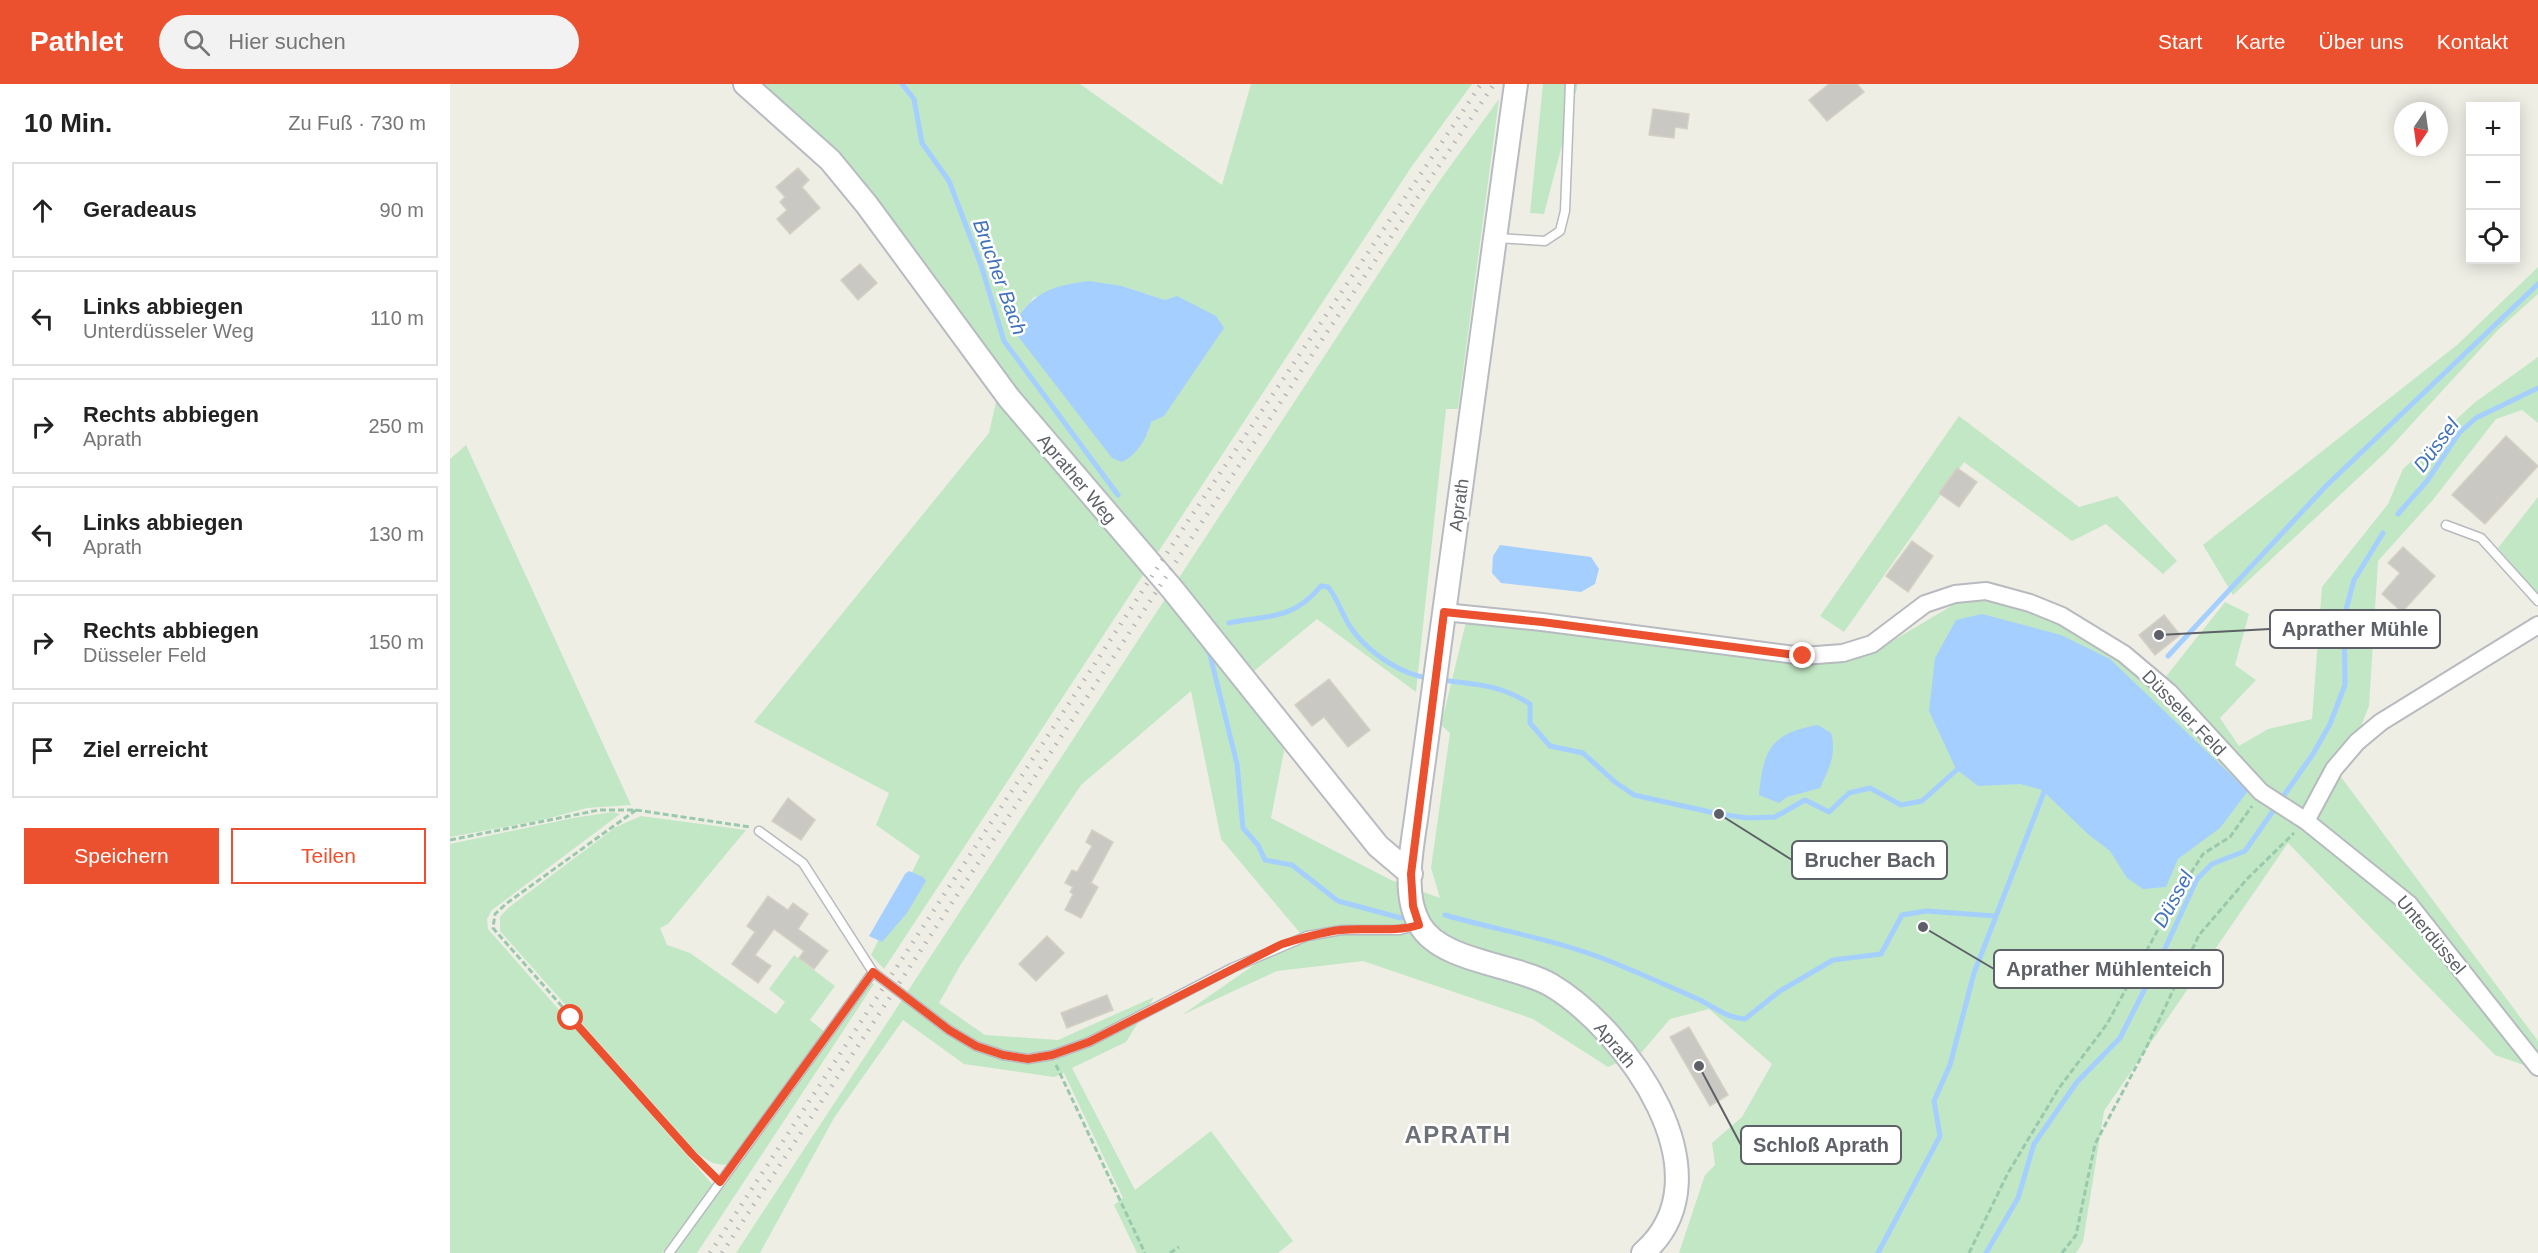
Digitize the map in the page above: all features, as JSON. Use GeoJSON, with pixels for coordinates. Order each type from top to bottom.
{"type":"FeatureCollection","features":[{"type":"Feature","properties":{"kind":"main road","name":"Aprather Weg"},"geometry":{"type":"LineString","coordinates":[[745,84],[830,160],[867,205],[1009,398],[1173,590],[1378,846],[1411,874]]}},
{"type":"Feature","properties":{"kind":"main road","name":"Aprath"},"geometry":{"type":"LineString","coordinates":[[1516,84],[1438,658],[1411,874],[1413,906],[1419,925],[1428,936],[1456,952],[1521,972],[1550,985],[1576,1003],[1604,1029],[1635,1067],[1659,1110],[1675,1146],[1679,1179],[1674,1203],[1666,1224],[1643,1253]]}},
{"type":"Feature","properties":{"kind":"street","name":"Düsseler Feld"},"geometry":{"type":"LineString","coordinates":[[1444,612],[1542,622],[1803,656],[1843,653],[1872,644],[1925,604],[1955,594],[1986,591],[2030,603],[2062,616],[2124,654],[2169,692],[2261,792],[2300,817]]}},
{"type":"Feature","properties":{"kind":"street"},"geometry":{"type":"LineString","coordinates":[[2300,817],[2334,769],[2357,742],[2381,722],[2538,625]]}},
{"type":"Feature","properties":{"kind":"street","name":"Unterdüssel"},"geometry":{"type":"LineString","coordinates":[[2300,817],[2409,904],[2538,1067]]}},
{"type":"Feature","properties":{"kind":"lane"},"geometry":{"type":"LineString","coordinates":[[1495,238],[1545,241],[1560,231],[1565,211],[1570,84]]}},
{"type":"Feature","properties":{"kind":"lane"},"geometry":{"type":"LineString","coordinates":[[2446,525],[2481,538],[2538,601]]}},
{"type":"Feature","properties":{"kind":"lane"},"geometry":{"type":"LineString","coordinates":[[759,831],[803,863],[873,972],[949,1030],[976,1046],[1003,1055],[1028,1059],[1052,1055],[1089,1042],[1282,944],[1307,936],[1342,930],[1400,930],[1419,925]]}},
{"type":"Feature","properties":{"kind":"lane"},"geometry":{"type":"LineString","coordinates":[[669,1253],[873,972]]}},
{"type":"Feature","properties":{"kind":"path"},"geometry":{"type":"LineString","coordinates":[[1969,1253],[2008,1173],[2059,1088],[2107,1024],[2174,900],[2203,854],[2230,837],[2261,792]]}},
{"type":"Feature","properties":{"kind":"path"},"geometry":{"type":"LineString","coordinates":[[450,840],[532,825],[590,810],[636,810],[742,825],[759,831]]}},
{"type":"Feature","properties":{"kind":"path"},"geometry":{"type":"LineString","coordinates":[[636,810],[507,903],[495,914],[493,928],[692,1154],[720,1182]]}},
{"type":"Feature","properties":{"kind":"path"},"geometry":{"type":"LineString","coordinates":[[2062,1253],[2076,1235],[2095,1144],[2146,1048],[2199,935],[2300,817]]}},
{"type":"Feature","properties":{"kind":"path"},"geometry":{"type":"LineString","coordinates":[[1052,1055],[1145,1253]]}},
{"type":"Feature","properties":{"kind":"path"},"geometry":{"type":"LineString","coordinates":[[1170,1253],[1179,1247]]}},
{"type":"Feature","properties":{"kind":"green space"},"geometry":{"type":"Polygon","coordinates":[[[758,84],[1080,84],[1222,185],[1251,84],[1472,84],[1412,166],[884,969],[871,955],[920,856],[876,825],[889,793],[754,722],[989,433],[996,402],[896,264],[943,286],[828,142],[758,84]],[[1122,286],[1034,297],[1014,324],[1148,434],[1165,300],[1122,286]]]}},
{"type":"Feature","properties":{"kind":"green space"},"geometry":{"type":"Polygon","coordinates":[[[1543,84],[1578,84],[1544,214],[1530,213],[1543,84]]]}},
{"type":"Feature","properties":{"kind":"green space"},"geometry":{"type":"Polygon","coordinates":[[[1499,99],[1458,409],[1446,409],[1416,692],[1317,619],[1254,671],[1284,751],[1271,818],[1391,880],[1440,898],[1431,868],[1450,733],[1441,725],[1466,622],[1849,658],[1889,643],[1958,602],[1989,594],[2081,627],[2160,684],[2225,602],[2249,614],[2235,665],[2256,680],[2220,718],[2239,746],[2268,729],[2312,719],[2322,587],[2388,504],[2403,469],[2474,403],[2538,357],[2538,423],[2522,410],[2496,419],[2432,501],[2378,561],[2369,706],[2341,777],[2538,1041],[2538,1070],[2495,1055],[2288,843],[2104,1111],[2083,1242],[2076,1253],[1679,1253],[1705,1175],[1715,1165],[1712,1143],[1742,1117],[1772,1064],[1709,1009],[1670,1019],[1642,1052],[1608,1067],[1533,1019],[1363,961],[1277,971],[1182,1015],[1300,933],[1221,839],[1191,691],[1081,785],[961,964],[939,1003],[985,1035],[1058,1040],[1154,997],[1126,1042],[1072,1068],[1135,1190],[1211,1131],[1293,1241],[1278,1253],[1137,1253],[1114,1205],[1123,1198],[1064,1073],[1054,1077],[964,1064],[903,1020],[834,1118],[760,1253],[736,1253],[1438,183],[1499,99]]]}},
{"type":"Feature","properties":{"kind":"green space"},"geometry":{"type":"Polygon","coordinates":[[[2538,267],[2538,294],[2498,330],[2386,452],[2233,595],[2203,545],[2457,345],[2538,267]]]}},
{"type":"Feature","properties":{"kind":"green space"},"geometry":{"type":"Polygon","coordinates":[[[1959,416],[2079,507],[2117,496],[2177,561],[2163,574],[2106,524],[2072,541],[1964,462],[1844,632],[1820,616],[1959,416]]]}},
{"type":"Feature","properties":{"kind":"green space"},"geometry":{"type":"Polygon","coordinates":[[[466,445],[631,805],[587,808],[542,820],[450,837],[450,459],[466,445]]]}},
{"type":"Feature","properties":{"kind":"green space"},"geometry":{"type":"Polygon","coordinates":[[[2538,497],[2538,594],[2498,548],[2538,497]]]}},
{"type":"Feature","properties":{"kind":"green space"},"geometry":{"type":"Polygon","coordinates":[[[613,812],[620,814],[492,910],[487,919],[488,929],[713,1185],[662,1253],[450,1253],[450,844],[573,818],[613,812]]]}},
{"type":"Feature","properties":{"kind":"green space"},"geometry":{"type":"Polygon","coordinates":[[[641,816],[746,830],[668,924],[660,928],[667,945],[690,953],[776,1014],[785,1002],[769,989],[794,955],[835,986],[810,1020],[825,1032],[728,1164],[714,1163],[695,1151],[500,931],[500,917],[508,908],[616,827],[641,816]]]}},
{"type":"Feature","properties":{"kind":"green space"},"geometry":{"type":"Polygon","coordinates":[[[870,983],[874,984],[697,1253],[673,1253],[870,983]]]}},
{"type":"Feature","properties":{"kind":"water"},"geometry":{"type":"Polygon","coordinates":[[[1089,281],[1122,286],[1165,300],[1177,296],[1216,316],[1224,328],[1164,416],[1151,422],[1141,445],[1133,455],[1122,462],[1112,458],[1017,335],[1014,324],[1029,304],[1045,292],[1064,285],[1089,281]]]}},
{"type":"Feature","properties":{"kind":"water"},"geometry":{"type":"Polygon","coordinates":[[[1500,545],[1591,557],[1599,569],[1595,584],[1581,592],[1501,583],[1492,573],[1493,556],[1500,545]]]}},
{"type":"Feature","properties":{"kind":"water"},"geometry":{"type":"Polygon","coordinates":[[[1982,614],[2061,635],[2110,659],[2248,791],[2220,828],[2178,859],[2166,887],[2143,889],[2127,878],[2110,851],[2089,835],[2042,790],[2020,784],[1978,786],[1956,769],[1929,711],[1935,658],[1956,620],[1982,614]]]}},
{"type":"Feature","properties":{"kind":"water"},"geometry":{"type":"Polygon","coordinates":[[[1818,725],[1831,733],[1833,740],[1833,754],[1820,788],[1787,797],[1779,803],[1759,795],[1763,766],[1772,746],[1790,733],[1818,725]]]}},
{"type":"Feature","properties":{"kind":"water"},"geometry":{"type":"Polygon","coordinates":[[[909,871],[923,877],[926,881],[907,913],[882,942],[869,936],[905,874],[909,871]]]}},
{"type":"Feature","properties":{"kind":"building"},"geometry":{"type":"Polygon","coordinates":[[[1829,84],[1857,84],[1864,92],[1827,121],[1809,100],[1829,84]]]}},
{"type":"Feature","properties":{"kind":"building"},"geometry":{"type":"Polygon","coordinates":[[[1653,109],[1689,114],[1687,129],[1675,127],[1674,138],[1649,135],[1653,109]]]}},
{"type":"Feature","properties":{"kind":"building"},"geometry":{"type":"Polygon","coordinates":[[[798,168],[809,180],[802,187],[820,208],[790,234],[777,219],[787,210],[780,202],[785,197],[776,187],[798,168]]]}},
{"type":"Feature","properties":{"kind":"building"},"geometry":{"type":"Polygon","coordinates":[[[860,264],[877,283],[858,300],[841,280],[860,264]]]}},
{"type":"Feature","properties":{"kind":"building"},"geometry":{"type":"Polygon","coordinates":[[[2506,436],[2538,466],[2485,524],[2452,495],[2506,436]]]}},
{"type":"Feature","properties":{"kind":"building"},"geometry":{"type":"Polygon","coordinates":[[[1957,468],[1977,482],[1959,507],[1939,493],[1957,468]]]}},
{"type":"Feature","properties":{"kind":"building"},"geometry":{"type":"Polygon","coordinates":[[[1912,541],[1933,556],[1908,592],[1886,576],[1912,541]]]}},
{"type":"Feature","properties":{"kind":"building"},"geometry":{"type":"Polygon","coordinates":[[[2403,547],[2435,576],[2402,612],[2382,594],[2400,573],[2388,563],[2403,547]]]}},
{"type":"Feature","properties":{"kind":"building"},"geometry":{"type":"Polygon","coordinates":[[[2164,615],[2180,635],[2155,655],[2139,635],[2164,615]]]}},
{"type":"Feature","properties":{"kind":"building"},"geometry":{"type":"Polygon","coordinates":[[[1329,679],[1370,730],[1348,747],[1324,717],[1312,726],[1295,705],[1329,679]]]}},
{"type":"Feature","properties":{"kind":"building"},"geometry":{"type":"Polygon","coordinates":[[[788,798],[815,820],[801,840],[772,821],[788,798]]]}},
{"type":"Feature","properties":{"kind":"building"},"geometry":{"type":"Polygon","coordinates":[[[1092,830],[1113,842],[1091,883],[1098,887],[1081,918],[1065,910],[1073,894],[1070,892],[1073,887],[1065,883],[1072,870],[1077,872],[1092,846],[1086,842],[1092,830]]]}},
{"type":"Feature","properties":{"kind":"building"},"geometry":{"type":"Polygon","coordinates":[[[768,896],[788,910],[793,903],[808,914],[798,929],[828,951],[814,969],[799,958],[804,951],[774,929],[755,955],[771,966],[758,983],[732,964],[755,932],[747,926],[768,896]]]}},
{"type":"Feature","properties":{"kind":"building"},"geometry":{"type":"Polygon","coordinates":[[[1047,936],[1064,953],[1036,981],[1019,964],[1047,936]]]}},
{"type":"Feature","properties":{"kind":"building"},"geometry":{"type":"Polygon","coordinates":[[[1107,995],[1113,1010],[1067,1028],[1061,1013],[1107,995]]]}},
{"type":"Feature","properties":{"kind":"building"},"geometry":{"type":"Polygon","coordinates":[[[1689,1027],[1728,1095],[1710,1106],[1670,1037],[1689,1027]]]}},
{"type":"Feature","properties":{"kind":"waterway","name":"Brucher Bach"},"geometry":{"type":"LineString","coordinates":[[902,84],[914,99],[922,143],[949,181],[981,265],[1004,341],[1118,495]]}},
{"type":"Feature","properties":{"kind":"waterway"},"geometry":{"type":"LineString","coordinates":[[2168,656],[2326,486],[2538,284]]}},
{"type":"Feature","properties":{"kind":"waterway","name":"Düssel"},"geometry":{"type":"LineString","coordinates":[[2398,514],[2427,481],[2459,433],[2476,418],[2538,388]]}},
{"type":"Feature","properties":{"kind":"waterway","name":"Düssel"},"geometry":{"type":"LineString","coordinates":[[1986,1253],[2018,1198],[2034,1144],[2077,1082],[2120,1038],[2197,879],[2212,864],[2245,851],[2313,754],[2330,724],[2345,685],[2344,617],[2354,580],[2383,533]]}},
{"type":"Feature","properties":{"kind":"waterway","name":"Brucher Bach"},"geometry":{"type":"LineString","coordinates":[[1229,623],[1290,611],[1311,597],[1321,586],[1328,587],[1350,627],[1369,648],[1398,668],[1429,678]]}},
{"type":"Feature","properties":{"kind":"waterway"},"geometry":{"type":"LineString","coordinates":[[1205,647],[1210,655],[1237,764],[1243,828],[1258,845],[1265,860],[1292,865],[1338,901],[1401,918]]}},
{"type":"Feature","properties":{"kind":"waterway","name":"Brucher Bach"},"geometry":{"type":"LineString","coordinates":[[1442,680],[1498,689],[1519,697],[1530,704],[1530,723],[1550,746],[1583,753],[1615,782],[1634,795],[1719,814],[1748,818],[1775,817],[1805,800],[1829,812],[1849,793],[1870,788],[1901,805],[1922,801],[1961,766]]}},
{"type":"Feature","properties":{"kind":"waterway"},"geometry":{"type":"LineString","coordinates":[[1878,1253],[1940,1136],[1934,1101],[1950,1065],[1974,973],[2046,787]]}},
{"type":"Feature","properties":{"kind":"waterway"},"geometry":{"type":"LineString","coordinates":[[1445,915],[1592,954],[1689,995],[1727,1015],[1745,1019],[1780,991],[1833,960],[1881,954],[1902,915],[1926,911],[1995,916]]}},
{"type":"Feature","properties":{"kind":"railway"},"geometry":{"type":"LineString","coordinates":[[710,1253],[1188,521],[1481,84]]}},
{"type":"Feature","properties":{"kind":"railway"},"geometry":{"type":"LineString","coordinates":[[722,1253],[1315,350],[1494,84]]}},
{"type":"Feature","properties":{"kind":"place","name":"Aprather Mühle"},"geometry":{"type":"Point","coordinates":[2159,635]}},
{"type":"Feature","properties":{"kind":"place","name":"Brucher Bach"},"geometry":{"type":"Point","coordinates":[1719,814]}},
{"type":"Feature","properties":{"kind":"place","name":"Aprather Mühlenteich"},"geometry":{"type":"Point","coordinates":[1923,927]}},
{"type":"Feature","properties":{"kind":"place","name":"Schloß Aprath"},"geometry":{"type":"Point","coordinates":[1699,1066]}},
{"type":"Feature","properties":{"kind":"district","name":"APRATH"},"geometry":{"type":"Point","coordinates":[1458,1134]}},
{"type":"Feature","properties":{"kind":"route"},"geometry":{"type":"LineString","coordinates":[[571,1018],[692,1154],[720,1182],[873,972],[949,1030],[976,1046],[1003,1055],[1028,1059],[1052,1055],[1089,1042],[1282,944],[1307,936],[1342,930],[1400,930],[1419,925],[1413,906],[1411,874],[1418,804],[1444,612],[1542,622],[1803,656]]}}]}
